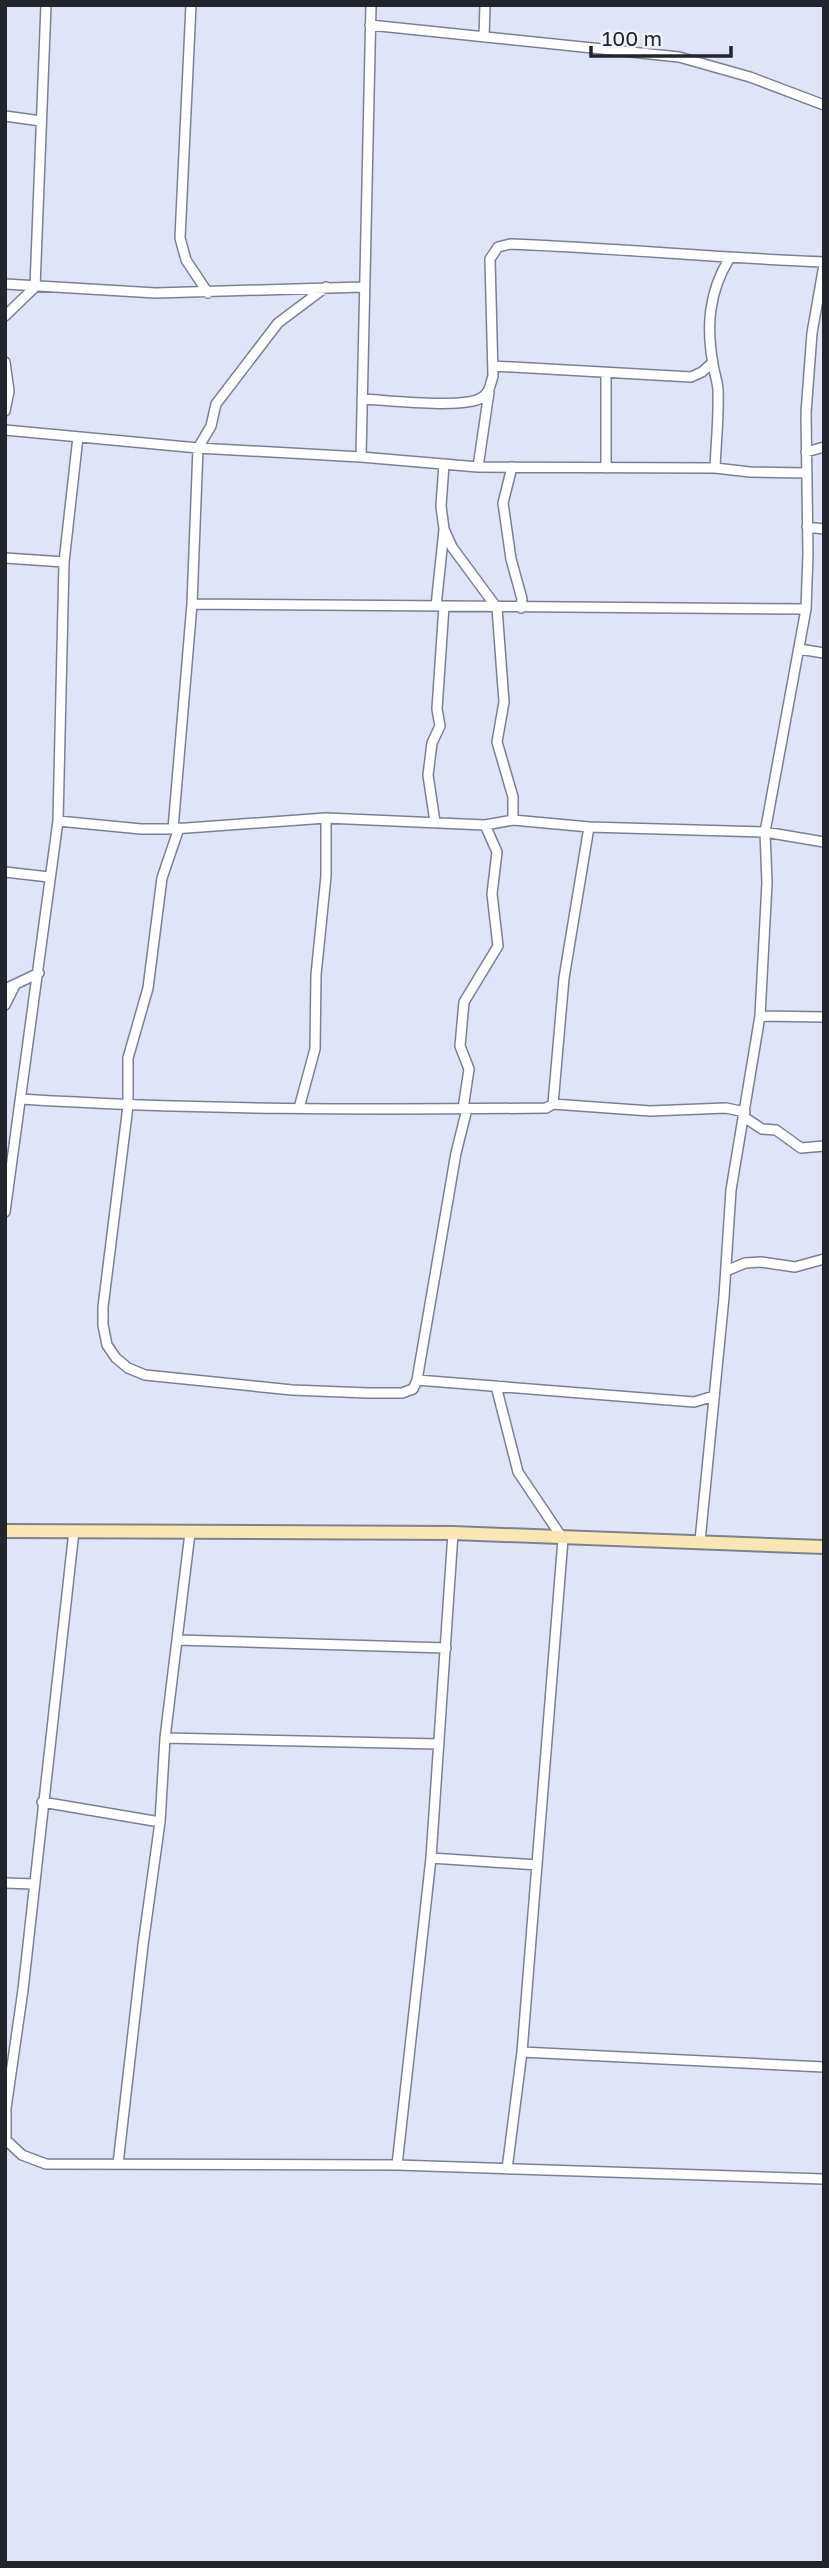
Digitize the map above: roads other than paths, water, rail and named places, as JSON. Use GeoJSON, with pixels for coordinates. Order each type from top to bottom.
{"type":"FeatureCollection","features":[{"type":"Feature","properties":{"kind":"street"},"geometry":{"type":"LineString","coordinates":[[5,316],[35,287],[46,5]]}},
{"type":"Feature","properties":{"kind":"street"},"geometry":{"type":"LineString","coordinates":[[191,5],[180,238],[186,260],[208,293]]}},
{"type":"Feature","properties":{"kind":"street"},"geometry":{"type":"LineString","coordinates":[[361,457],[370,5]]}},
{"type":"Feature","properties":{"kind":"street"},"geometry":{"type":"LineString","coordinates":[[484,37],[485,5]]}},
{"type":"Feature","properties":{"kind":"street"},"geometry":{"type":"LineString","coordinates":[[370,25],[679,57],[750,77],[824,105]]}},
{"type":"Feature","properties":{"kind":"street"},"geometry":{"type":"LineString","coordinates":[[5,116],[41,121]]}},
{"type":"Feature","properties":{"kind":"street"},"geometry":{"type":"LineString","coordinates":[[478,467],[493,366],[490,259],[498,247],[510,244],[622,249],[824,264],[813,333],[806,452],[806,609],[765,832],[767,883],[760,1016],[731,1191],[700,1541]]}},
{"type":"Feature","properties":{"kind":"street"},"geometry":{"type":"LineString","coordinates":[[715,468],[719,406],[712,363],[709,317],[711,296],[729,259]]}},
{"type":"Feature","properties":{"kind":"street"},"geometry":{"type":"LineString","coordinates":[[5,284],[156,293],[363,287]]}},
{"type":"Feature","properties":{"kind":"street"},"geometry":{"type":"LineString","coordinates":[[326,287],[278,323],[216,404],[211,426],[198,448],[192,604],[176,829],[162,878],[148,988],[128,1058],[128,1106],[103,1307],[107,1345],[116,1358],[128,1368],[145,1376],[292,1390],[402,1393],[413,1389],[417,1380],[465,1109],[469,1069],[460,1046],[464,1002],[498,946],[492,894],[497,852],[485,825]]}},
{"type":"Feature","properties":{"kind":"street"},"geometry":{"type":"LineString","coordinates":[[5,362],[9,391],[5,411]]}},
{"type":"Feature","properties":{"kind":"street"},"geometry":{"type":"LineString","coordinates":[[493,366],[691,377],[712,363]]}},
{"type":"Feature","properties":{"kind":"street"},"geometry":{"type":"LineString","coordinates":[[606,373],[606,468]]}},
{"type":"Feature","properties":{"kind":"street"},"geometry":{"type":"LineString","coordinates":[[362,398],[461,403],[478,400],[489,392]]}},
{"type":"Feature","properties":{"kind":"street"},"geometry":{"type":"LineString","coordinates":[[5,430],[198,448],[478,467],[715,468],[750,472],[806,472]]}},
{"type":"Feature","properties":{"kind":"street"},"geometry":{"type":"LineString","coordinates":[[5,1212],[58,821],[64,562],[78,437]]}},
{"type":"Feature","properties":{"kind":"street"},"geometry":{"type":"LineString","coordinates":[[806,452],[824,447]]}},
{"type":"Feature","properties":{"kind":"street"},"geometry":{"type":"LineString","coordinates":[[436,822],[428,775],[432,743],[440,726],[437,709],[444,464]]}},
{"type":"Feature","properties":{"kind":"street"},"geometry":{"type":"LineString","coordinates":[[512,467],[503,503],[511,559],[522,599],[521,608]]}},
{"type":"Feature","properties":{"kind":"street"},"geometry":{"type":"LineString","coordinates":[[807,527],[824,529]]}},
{"type":"Feature","properties":{"kind":"street"},"geometry":{"type":"LineString","coordinates":[[444,529],[452,547],[497,608],[504,702],[497,742],[513,797],[513,820]]}},
{"type":"Feature","properties":{"kind":"street"},"geometry":{"type":"LineString","coordinates":[[5,558],[64,562]]}},
{"type":"Feature","properties":{"kind":"street"},"geometry":{"type":"LineString","coordinates":[[192,604],[806,609]]}},
{"type":"Feature","properties":{"kind":"street"},"geometry":{"type":"LineString","coordinates":[[799,649],[824,653]]}},
{"type":"Feature","properties":{"kind":"street"},"geometry":{"type":"LineString","coordinates":[[58,821],[141,829],[176,829],[326,818],[485,825],[513,820],[589,827],[765,832],[824,842]]}},
{"type":"Feature","properties":{"kind":"street"},"geometry":{"type":"LineString","coordinates":[[299,1108],[315,1049],[316,975],[326,876],[326,818]]}},
{"type":"Feature","properties":{"kind":"street"},"geometry":{"type":"LineString","coordinates":[[553,1104],[564,978],[589,827]]}},
{"type":"Feature","properties":{"kind":"street"},"geometry":{"type":"LineString","coordinates":[[5,872],[49,877]]}},
{"type":"Feature","properties":{"kind":"street"},"geometry":{"type":"LineString","coordinates":[[5,989],[39,972]]}},
{"type":"Feature","properties":{"kind":"street"},"geometry":{"type":"LineString","coordinates":[[5,1005],[15,985]]}},
{"type":"Feature","properties":{"kind":"street"},"geometry":{"type":"LineString","coordinates":[[760,1016],[824,1017]]}},
{"type":"Feature","properties":{"kind":"street"},"geometry":{"type":"LineString","coordinates":[[21,1099],[128,1106],[465,1109],[545,1108],[553,1104],[650,1111],[726,1108],[745,1114],[762,1129],[776,1130],[801,1148],[824,1146]]}},
{"type":"Feature","properties":{"kind":"street"},"geometry":{"type":"LineString","coordinates":[[726,1271],[745,1263],[761,1262],[796,1267],[824,1259]]}},
{"type":"Feature","properties":{"kind":"street"},"geometry":{"type":"LineString","coordinates":[[417,1380],[694,1402],[714,1396]]}},
{"type":"Feature","properties":{"kind":"street"},"geometry":{"type":"LineString","coordinates":[[496,1386],[518,1472],[563,1539],[522,2052],[506,2169]]}},
{"type":"Feature","properties":{"kind":"street"},"geometry":{"type":"LineString","coordinates":[[5,1531],[453,1534],[824,1547]]}},
{"type":"Feature","properties":{"kind":"street"},"geometry":{"type":"LineString","coordinates":[[74,1531],[23,1990],[6,2108],[6,2140],[22,2155],[46,2164],[397,2165],[824,2179]]}},
{"type":"Feature","properties":{"kind":"street"},"geometry":{"type":"LineString","coordinates":[[118,2164],[142,1945],[160,1822],[165,1738],[190,1533]]}},
{"type":"Feature","properties":{"kind":"street"},"geometry":{"type":"LineString","coordinates":[[397,2165],[431,1857],[453,1534]]}},
{"type":"Feature","properties":{"kind":"street"},"geometry":{"type":"LineString","coordinates":[[177,1640],[446,1648]]}},
{"type":"Feature","properties":{"kind":"street"},"geometry":{"type":"LineString","coordinates":[[165,1738],[439,1744]]}},
{"type":"Feature","properties":{"kind":"street"},"geometry":{"type":"LineString","coordinates":[[42,1802],[160,1822]]}},
{"type":"Feature","properties":{"kind":"street"},"geometry":{"type":"LineString","coordinates":[[431,1857],[537,1865]]}},
{"type":"Feature","properties":{"kind":"street"},"geometry":{"type":"LineString","coordinates":[[5,1882],[34,1884]]}},
{"type":"Feature","properties":{"kind":"street"},"geometry":{"type":"LineString","coordinates":[[522,2052],[824,2067]]}}]}
